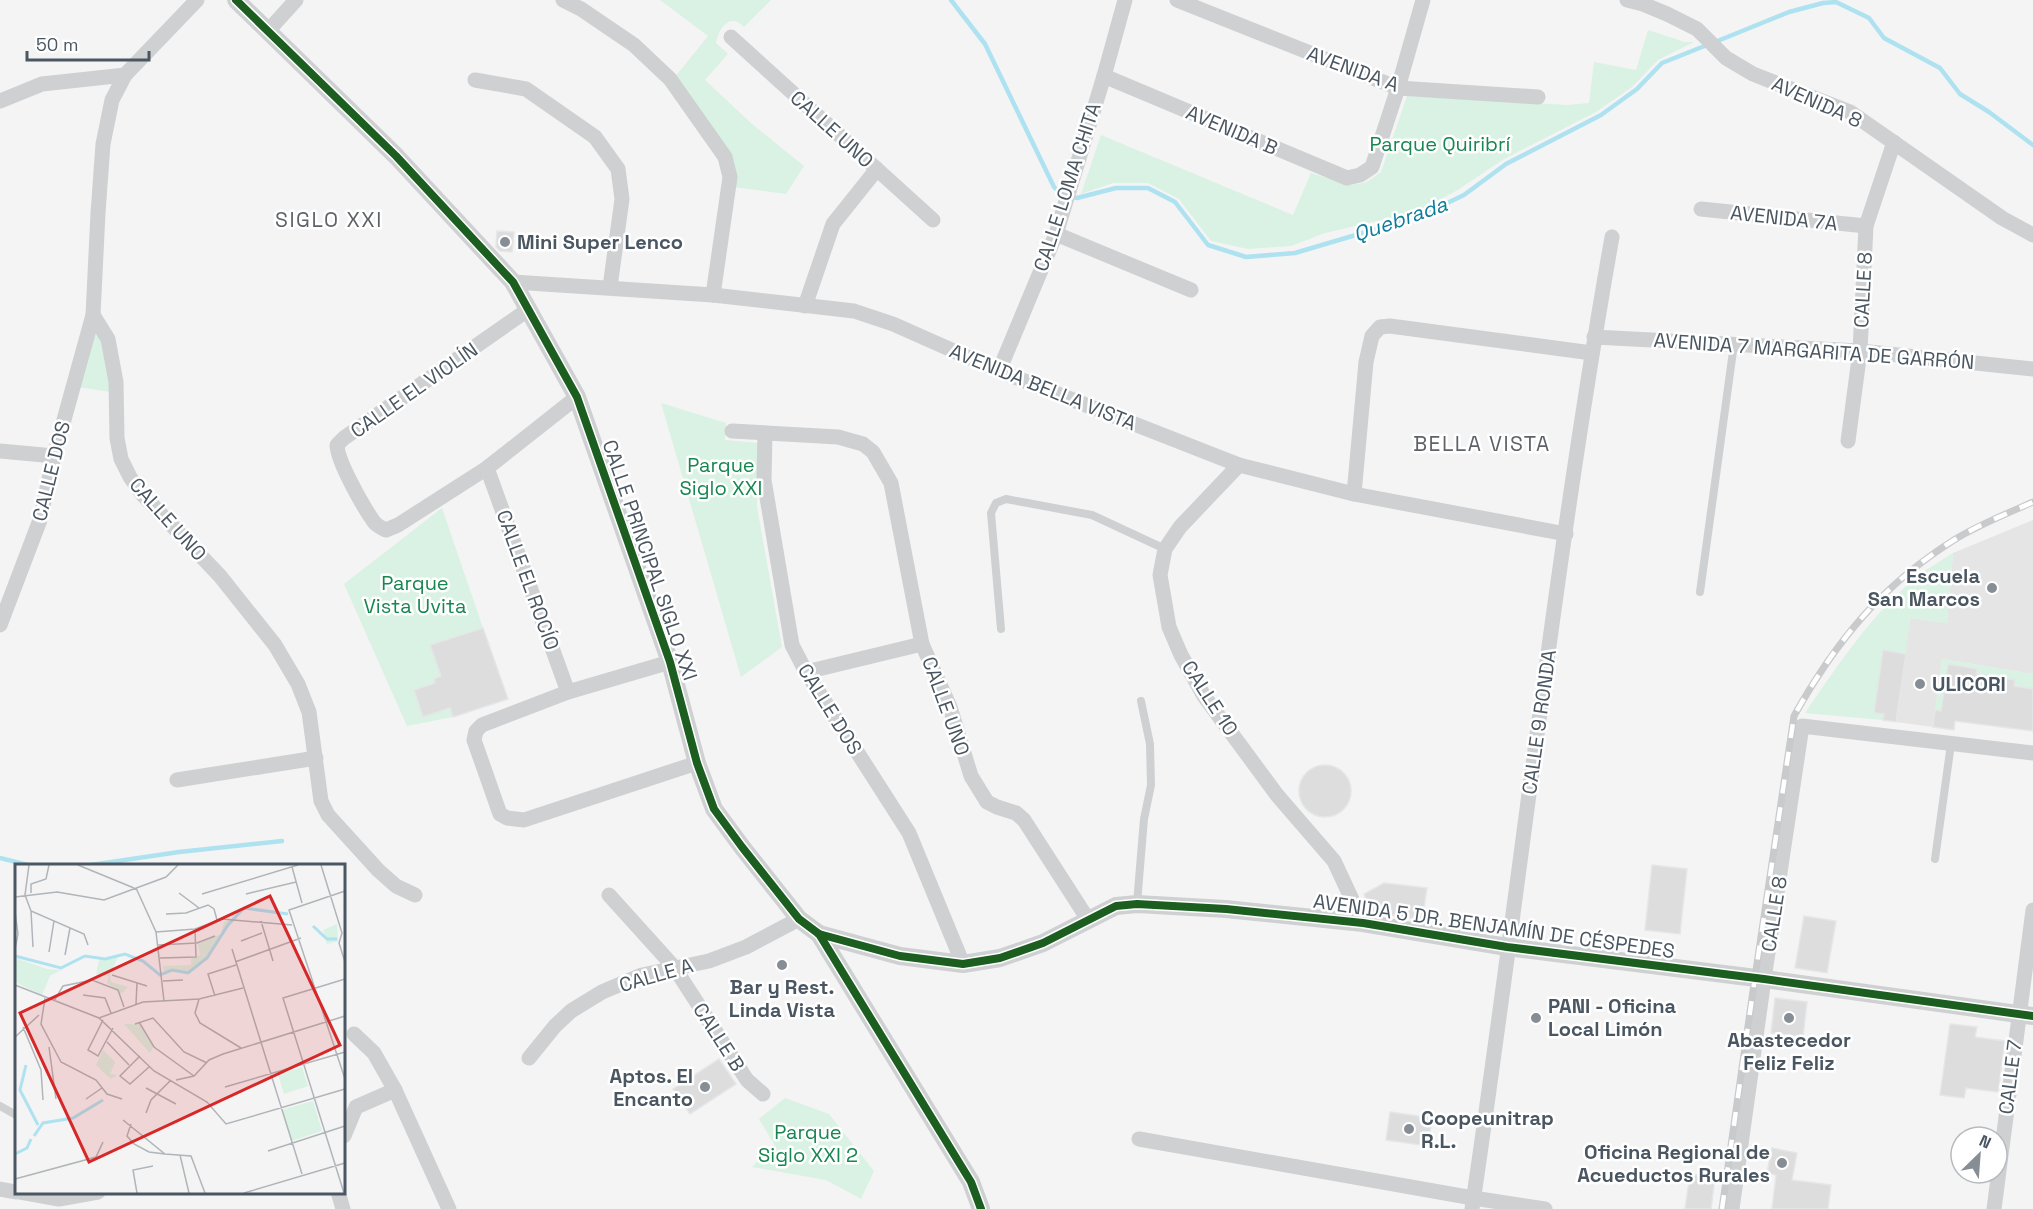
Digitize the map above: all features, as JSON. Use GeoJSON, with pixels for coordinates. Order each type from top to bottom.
{"type":"FeatureCollection","features":[{"type":"Feature","properties":{"kind":"street"},"geometry":{"type":"LineString","coordinates":[[93,315],[104,144],[112,100],[125,75],[197,0]]}},
{"type":"Feature","properties":{"kind":"street","name":"CALLE PRINCIPAL SIGLO XXI"},"geometry":{"type":"LineString","coordinates":[[236,0],[396,156],[513,282],[530,309],[577,397],[670,662],[697,763],[714,809],[800,919],[819,934],[971,1182],[981,1209]]}},
{"type":"Feature","properties":{"kind":"street"},"geometry":{"type":"LineString","coordinates":[[268,32],[296,0]]}},
{"type":"Feature","properties":{"kind":"street"},"geometry":{"type":"LineString","coordinates":[[563,0],[581,9],[633,45],[670,79],[725,157],[730,177],[713,295]]}},
{"type":"Feature","properties":{"kind":"street","name":"CALLE LOMA CHITA"},"geometry":{"type":"LineString","coordinates":[[999,371],[1056,234],[1125,0]]}},
{"type":"Feature","properties":{"kind":"street","name":"AVENIDA A"},"geometry":{"type":"LineString","coordinates":[[1177,0],[1398,88],[1538,97]]}},
{"type":"Feature","properties":{"kind":"street"},"geometry":{"type":"LineString","coordinates":[[1398,88],[1423,0]]}},
{"type":"Feature","properties":{"kind":"street","name":"AVENIDA 8"},"geometry":{"type":"LineString","coordinates":[[1627,0],[1659,10],[1697,29],[1726,58],[1753,74],[1850,112],[2002,218],[2033,235]]}},
{"type":"Feature","properties":{"kind":"street","name":"CALLE UNO"},"geometry":{"type":"LineString","coordinates":[[731,37],[933,220]]}},
{"type":"Feature","properties":{"kind":"street"},"geometry":{"type":"LineString","coordinates":[[0,101],[42,84],[125,75]]}},
{"type":"Feature","properties":{"kind":"street","name":"AVENIDA B"},"geometry":{"type":"LineString","coordinates":[[1104,76],[1347,178],[1360,175],[1372,167],[1398,88]]}},
{"type":"Feature","properties":{"kind":"street"},"geometry":{"type":"LineString","coordinates":[[475,80],[526,88],[595,137],[618,169],[622,199],[610,287]]}},
{"type":"Feature","properties":{"kind":"street","name":"CALLE 8"},"geometry":{"type":"LineString","coordinates":[[1848,441],[1860,351],[1866,226],[1894,142]]}},
{"type":"Feature","properties":{"kind":"street"},"geometry":{"type":"LineString","coordinates":[[806,306],[833,224],[877,169]]}},
{"type":"Feature","properties":{"kind":"street","name":"AVENIDA 7A"},"geometry":{"type":"LineString","coordinates":[[1701,209],[1866,226]]}},
{"type":"Feature","properties":{"kind":"street"},"geometry":{"type":"LineString","coordinates":[[1056,234],[1191,290]]}},
{"type":"Feature","properties":{"kind":"street","name":"CALLE 9 RONDA"},"geometry":{"type":"LineString","coordinates":[[1472,1204],[1594,337],[1612,237]]}},
{"type":"Feature","properties":{"kind":"street","name":"AVENIDA BELLA VISTA"},"geometry":{"type":"LineString","coordinates":[[513,282],[713,295],[854,311],[893,324],[999,371],[1239,465],[1354,494],[1566,534]]}},
{"type":"Feature","properties":{"kind":"street","name":"CALLE EL VIOLÍN"},"geometry":{"type":"LineString","coordinates":[[530,309],[344,438],[337,445],[337,453],[342,464],[376,525],[386,530],[398,525],[487,468],[577,397]]}},
{"type":"Feature","properties":{"kind":"street","name":"CALLE UNO"},"geometry":{"type":"LineString","coordinates":[[93,315],[108,339],[116,382],[117,438],[121,459],[130,477],[142,494],[220,576],[275,645],[298,684],[309,712],[321,801],[328,815],[378,870],[396,886],[416,895]]}},
{"type":"Feature","properties":{"kind":"street","name":"CALLE DOS"},"geometry":{"type":"LineString","coordinates":[[0,625],[40,520],[54,456],[93,315]]}},
{"type":"Feature","properties":{"kind":"street"},"geometry":{"type":"LineString","coordinates":[[1354,494],[1366,362],[1372,336],[1380,327],[1390,326],[1592,353]]}},
{"type":"Feature","properties":{"kind":"street","name":"AVENIDA 7 MARGARITA DE GARRÓN"},"geometry":{"type":"LineString","coordinates":[[1594,337],[1860,351],[2033,369]]}},
{"type":"Feature","properties":{"kind":"street"},"geometry":{"type":"LineString","coordinates":[[732,431],[765,433]]}},
{"type":"Feature","properties":{"kind":"street","name":"CALLE UNO"},"geometry":{"type":"LineString","coordinates":[[765,433],[838,437],[863,444],[873,452],[891,483],[922,644],[950,707],[971,776],[987,802],[1017,813],[1024,820],[1089,921]]}},
{"type":"Feature","properties":{"kind":"street","name":"CALLE DOS"},"geometry":{"type":"LineString","coordinates":[[765,433],[764,480],[792,645],[806,672],[909,833],[963,964]]}},
{"type":"Feature","properties":{"kind":"street"},"geometry":{"type":"LineString","coordinates":[[0,450],[54,456]]}},
{"type":"Feature","properties":{"kind":"street","name":"CALLE 10"},"geometry":{"type":"LineString","coordinates":[[1239,465],[1180,527],[1165,549],[1160,574],[1169,627],[1204,696],[1277,795],[1334,861],[1363,923]]}},
{"type":"Feature","properties":{"kind":"street","name":"CALLE EL ROCÍO"},"geometry":{"type":"LineString","coordinates":[[487,468],[568,692]]}},
{"type":"Feature","properties":{"kind":"street"},"geometry":{"type":"LineString","coordinates":[[806,672],[922,644]]}},
{"type":"Feature","properties":{"kind":"street"},"geometry":{"type":"LineString","coordinates":[[670,662],[568,692],[482,725],[476,731],[474,740],[500,814],[507,818],[524,820],[697,763]]}},
{"type":"Feature","properties":{"kind":"street","name":"CALLE 8"},"geometry":{"type":"LineString","coordinates":[[1732,1209],[1802,726],[1951,744]]}},
{"type":"Feature","properties":{"kind":"street"},"geometry":{"type":"LineString","coordinates":[[1951,744],[2033,753]]}},
{"type":"Feature","properties":{"kind":"street"},"geometry":{"type":"LineString","coordinates":[[177,780],[316,758]]}},
{"type":"Feature","properties":{"kind":"street","name":"CALLE B"},"geometry":{"type":"LineString","coordinates":[[609,895],[674,967],[747,1080],[763,1094]]}},
{"type":"Feature","properties":{"kind":"street","name":"AVENIDA 5 DR. BENJAMÍN DE CÉSPEDES"},"geometry":{"type":"LineString","coordinates":[[819,934],[900,956],[963,964],[1000,958],[1043,943],[1116,906],[1137,904],[1226,909],[1363,923],[1507,947],[1764,978],[2026,1015]]}},
{"type":"Feature","properties":{"kind":"street","name":"CALLE 7"},"geometry":{"type":"LineString","coordinates":[[1994,1209],[2026,1015],[2033,910]]}},
{"type":"Feature","properties":{"kind":"street","name":"CALLE A"},"geometry":{"type":"LineString","coordinates":[[529,1058],[555,1026],[572,1011],[602,992],[642,975],[710,961],[746,947],[800,919]]}},
{"type":"Feature","properties":{"kind":"street"},"geometry":{"type":"LineString","coordinates":[[354,1034],[374,1053],[395,1090],[449,1209]]}},
{"type":"Feature","properties":{"kind":"street"},"geometry":{"type":"LineString","coordinates":[[345,1134],[356,1107],[395,1090]]}},
{"type":"Feature","properties":{"kind":"street"},"geometry":{"type":"LineString","coordinates":[[1139,1139],[1472,1204],[1545,1209]]}},
{"type":"Feature","properties":{"kind":"street"},"geometry":{"type":"LineString","coordinates":[[0,1189],[15,1192]]}},
{"type":"Feature","properties":{"kind":"street"},"geometry":{"type":"LineString","coordinates":[[30,1194],[59,1199],[87,1194]]}},
{"type":"Feature","properties":{"kind":"street"},"geometry":{"type":"LineString","coordinates":[[339,1194],[344,1209]]}},
{"type":"Feature","properties":{"kind":"lane"},"geometry":{"type":"LineString","coordinates":[[1700,592],[1734,344]]}},
{"type":"Feature","properties":{"kind":"lane"},"geometry":{"type":"LineString","coordinates":[[1000,629],[991,513],[996,502],[1006,499],[1092,516],[1165,549]]}},
{"type":"Feature","properties":{"kind":"lane"},"geometry":{"type":"LineString","coordinates":[[1137,904],[1144,819],[1151,784],[1150,744],[1141,701]]}},
{"type":"Feature","properties":{"kind":"lane"},"geometry":{"type":"LineString","coordinates":[[1935,859],[1951,744]]}},
{"type":"Feature","properties":{"kind":"lane"},"geometry":{"type":"LineString","coordinates":[[0,1106],[15,1114]]}},
{"type":"Feature","properties":{"kind":"shaded area","name":"Escuela San Marcos"},"geometry":{"type":"Polygon","coordinates":[[[2033,520],[2033,674],[1942,659],[1933,727],[1896,722],[1910,618],[1947,623],[1953,553],[2033,520]]]}},
{"type":"Feature","properties":{"kind":"green space"},"geometry":{"type":"Polygon","coordinates":[[[660,0],[771,0],[744,27],[734,21],[722,27],[716,43],[728,54],[705,80],[752,124],[804,166],[786,194],[733,187],[675,77],[708,36],[660,0]]]}},
{"type":"Feature","properties":{"kind":"green space","name":"Parque Quiribrí"},"geometry":{"type":"Polygon","coordinates":[[[1648,30],[1685,42],[1694,42],[1658,60],[1632,87],[1596,112],[1504,159],[1456,191],[1416,212],[1325,233],[1291,246],[1248,249],[1211,241],[1179,199],[1148,183],[1113,183],[1081,194],[1101,135],[1293,215],[1311,173],[1352,185],[1367,182],[1381,172],[1407,96],[1567,105],[1589,103],[1594,62],[1636,70],[1648,30]]]}},
{"type":"Feature","properties":{"kind":"green space"},"geometry":{"type":"Polygon","coordinates":[[[93,330],[103,342],[110,392],[79,387],[93,330]]]}},
{"type":"Feature","properties":{"kind":"green space","name":"Parque Siglo XXI"},"geometry":{"type":"Polygon","coordinates":[[[661,403],[726,423],[725,440],[759,443],[757,507],[782,647],[741,677],[661,403]]]}},
{"type":"Feature","properties":{"kind":"green space","name":"Parque Vista Uvita"},"geometry":{"type":"Polygon","coordinates":[[[442,508],[483,628],[430,645],[441,676],[434,679],[435,683],[414,690],[423,717],[450,708],[453,717],[407,726],[344,584],[442,508]]]}},
{"type":"Feature","properties":{"kind":"green space"},"geometry":{"type":"Polygon","coordinates":[[[1953,553],[1947,623],[1910,618],[1906,654],[1883,651],[1874,712],[1884,714],[1883,720],[1805,713],[1854,644],[1895,596],[1916,578],[1953,553]]]}},
{"type":"Feature","properties":{"kind":"green space"},"geometry":{"type":"Polygon","coordinates":[[[1942,659],[2033,674],[2033,689],[2014,686],[1976,674],[1977,669],[1948,665],[1941,711],[1935,710],[1942,659]]]}},
{"type":"Feature","properties":{"kind":"green space","name":"Parque Siglo XXI 2"},"geometry":{"type":"Polygon","coordinates":[[[785,1098],[829,1114],[874,1171],[861,1199],[826,1180],[752,1167],[774,1144],[759,1119],[785,1098]]]}},
{"type":"Feature","properties":{"kind":"building","name":"Mini Super Lenco"},"geometry":{"type":"Polygon","coordinates":[[[497,231],[514,232],[512,252],[500,251],[496,247],[497,231]]]}},
{"type":"Feature","properties":{"kind":"building"},"geometry":{"type":"Polygon","coordinates":[[[483,628],[508,699],[453,717],[450,708],[423,717],[414,690],[435,683],[434,679],[441,676],[430,645],[483,628]]]}},
{"type":"Feature","properties":{"kind":"building"},"geometry":{"type":"Polygon","coordinates":[[[1883,650],[1906,654],[1896,722],[1883,720],[1884,714],[1874,713],[1883,650]]]}},
{"type":"Feature","properties":{"kind":"building"},"geometry":{"type":"Polygon","coordinates":[[[1948,664],[1977,669],[1976,674],[2015,680],[2014,686],[2033,689],[2033,731],[1955,721],[1954,730],[1933,727],[1935,710],[1941,711],[1948,664]]]}},
{"type":"Feature","properties":{"kind":"building"},"geometry":{"type":"Polygon","coordinates":[[[1320,765],[1330,765],[1339,769],[1347,777],[1351,791],[1347,805],[1339,813],[1330,817],[1320,817],[1311,813],[1303,805],[1299,796],[1299,786],[1303,777],[1311,769],[1320,765]]]}},
{"type":"Feature","properties":{"kind":"building"},"geometry":{"type":"Polygon","coordinates":[[[1652,865],[1687,869],[1680,934],[1645,930],[1652,865]]]}},
{"type":"Feature","properties":{"kind":"building"},"geometry":{"type":"Polygon","coordinates":[[[1384,883],[1427,888],[1422,920],[1372,913],[1364,894],[1384,883]]]}},
{"type":"Feature","properties":{"kind":"building"},"geometry":{"type":"Polygon","coordinates":[[[1804,916],[1836,921],[1827,973],[1795,968],[1804,916]]]}},
{"type":"Feature","properties":{"kind":"building","name":"Abastecedor Feliz Feliz"},"geometry":{"type":"Polygon","coordinates":[[[1775,998],[1807,1002],[1803,1037],[1771,1033],[1775,998]]]}},
{"type":"Feature","properties":{"kind":"building"},"geometry":{"type":"Polygon","coordinates":[[[1950,1024],[1977,1027],[1975,1037],[2005,1041],[1998,1092],[1966,1088],[1964,1098],[1940,1095],[1950,1024]]]}},
{"type":"Feature","properties":{"kind":"building","name":"Aptos. El Encanto"},"geometry":{"type":"Polygon","coordinates":[[[719,1059],[736,1084],[690,1114],[673,1089],[719,1059]]]}},
{"type":"Feature","properties":{"kind":"building","name":"Coopeunitrap R.L."},"geometry":{"type":"Polygon","coordinates":[[[1390,1112],[1432,1118],[1428,1146],[1386,1140],[1390,1112]]]}},
{"type":"Feature","properties":{"kind":"building"},"geometry":{"type":"Polygon","coordinates":[[[1772,1148],[1797,1153],[1792,1180],[1831,1185],[1828,1209],[1772,1209],[1776,1175],[1767,1173],[1772,1148]]]}},
{"type":"Feature","properties":{"kind":"building"},"geometry":{"type":"Polygon","coordinates":[[[1690,1174],[1715,1177],[1711,1209],[1685,1209],[1690,1174]]]}},
{"type":"Feature","properties":{"kind":"waterway","name":"Quebrada"},"geometry":{"type":"LineString","coordinates":[[951,0],[985,44],[1054,187],[1061,194],[1077,198],[1116,188],[1148,188],[1175,202],[1208,245],[1246,257],[1295,253],[1420,216],[1464,195],[1506,164],[1601,115],[1637,89],[1662,63],[1707,45]]}},
{"type":"Feature","properties":{"kind":"waterway","name":"Quebrada"},"geometry":{"type":"LineString","coordinates":[[1715,42],[1789,12],[1836,2],[1869,18],[1884,38],[1940,68],[1960,94],[1989,112],[2033,145]]}},
{"type":"Feature","properties":{"kind":"waterway"},"geometry":{"type":"LineString","coordinates":[[98,864],[179,852],[282,841]]}},
{"type":"Feature","properties":{"kind":"waterway"},"geometry":{"type":"LineString","coordinates":[[0,858],[24,864]]}},
{"type":"Feature","properties":{"kind":"railway"},"geometry":{"type":"LineString","coordinates":[[1722,1209],[1794,716],[1826,663],[1844,639],[1862,617],[1904,576],[1954,540],[2033,502]]}},
{"type":"Feature","properties":{"kind":"cycle path"},"geometry":{"type":"LineString","coordinates":[[236,0],[396,156],[513,282],[577,397],[670,662],[697,763],[714,809],[799,919],[819,934],[971,1182],[981,1209]]}},
{"type":"Feature","properties":{"kind":"cycle path"},"geometry":{"type":"LineString","coordinates":[[819,934],[900,956],[963,964],[1000,958],[1043,943],[1116,906],[1137,904],[1226,909],[1363,923],[1507,947],[2033,1016]]}},
{"type":"Feature","properties":{"kind":"place","name":"Mini Super Lenco"},"geometry":{"type":"Point","coordinates":[505,242]}},
{"type":"Feature","properties":{"kind":"place","name":"Escuela San Marcos"},"geometry":{"type":"Point","coordinates":[1992,588]}},
{"type":"Feature","properties":{"kind":"place","name":"ULICORI"},"geometry":{"type":"Point","coordinates":[1920,684]}},
{"type":"Feature","properties":{"kind":"place","name":"Bar y Rest. Linda Vista"},"geometry":{"type":"Point","coordinates":[782,965]}},
{"type":"Feature","properties":{"kind":"place","name":"PANI - Oficina Local Limón"},"geometry":{"type":"Point","coordinates":[1536,1018]}},
{"type":"Feature","properties":{"kind":"place","name":"Abastecedor Feliz Feliz"},"geometry":{"type":"Point","coordinates":[1789,1018]}},
{"type":"Feature","properties":{"kind":"place","name":"Aptos. El Encanto"},"geometry":{"type":"Point","coordinates":[705,1087]}},
{"type":"Feature","properties":{"kind":"place","name":"Coopeunitrap R.L."},"geometry":{"type":"Point","coordinates":[1409,1129]}},
{"type":"Feature","properties":{"kind":"place","name":"Oficina Regional de Acueductos Rurales"},"geometry":{"type":"Point","coordinates":[1782,1163]}},
{"type":"Feature","properties":{"kind":"district","name":"SIGLO XXI"},"geometry":{"type":"Point","coordinates":[329,219]}},
{"type":"Feature","properties":{"kind":"district","name":"BELLA VISTA"},"geometry":{"type":"Point","coordinates":[1482,443]}}]}
